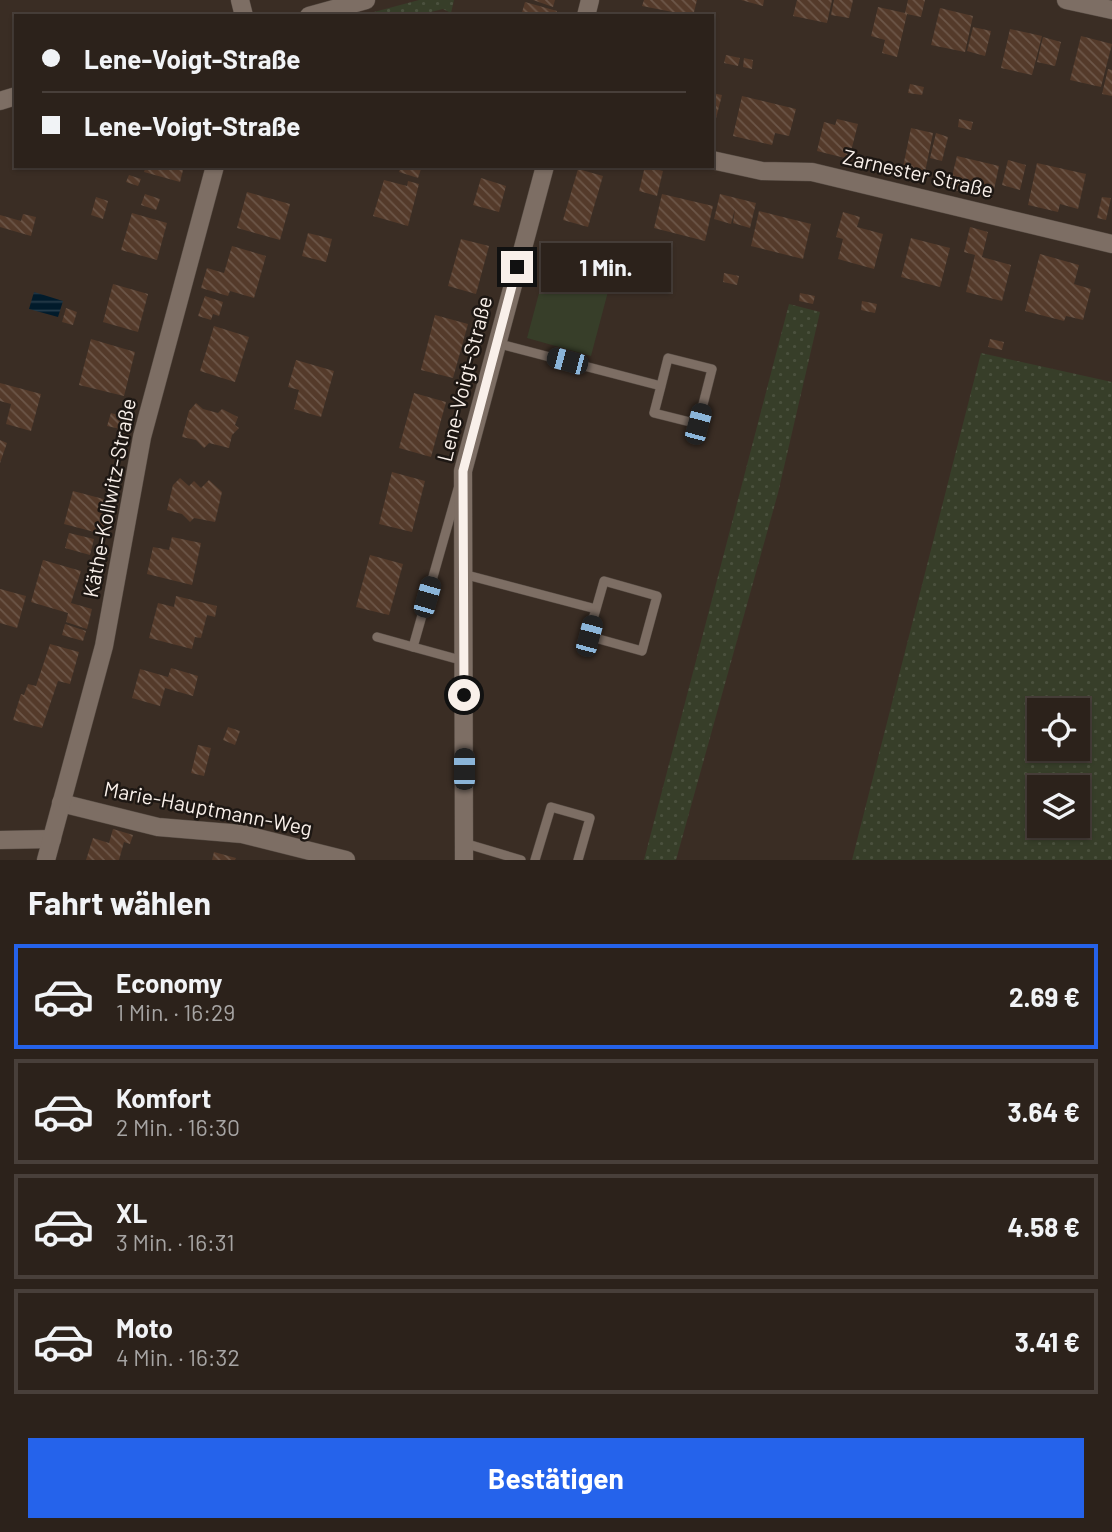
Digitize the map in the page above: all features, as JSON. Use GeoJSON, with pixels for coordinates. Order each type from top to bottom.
{"type":"FeatureCollection","features":[{"type":"Feature","properties":{"kind":"street"},"geometry":{"type":"LineString","coordinates":[[316,14],[366,0]]}},
{"type":"Feature","properties":{"kind":"street"},"geometry":{"type":"LineString","coordinates":[[1066,0],[1108,6]]}},
{"type":"Feature","properties":{"kind":"street","name":"Zarnester Straße"},"geometry":{"type":"LineString","coordinates":[[714,160],[762,171],[812,172],[1112,244]]}},
{"type":"Feature","properties":{"kind":"street","name":"Käthe-Kollwitz-Straße"},"geometry":{"type":"LineString","coordinates":[[46,860],[104,646],[142,437],[214,168]]}},
{"type":"Feature","properties":{"kind":"street","name":"Lene-Voigt-Straße"},"geometry":{"type":"LineString","coordinates":[[464,852],[463,471],[544,168]]}},
{"type":"Feature","properties":{"kind":"street","name":"Marie-Hauptmann-Weg"},"geometry":{"type":"LineString","coordinates":[[61,803],[158,827],[242,834],[346,860]]}},
{"type":"Feature","properties":{"kind":"street"},"geometry":{"type":"LineString","coordinates":[[0,840],[52,839]]}},
{"type":"Feature","properties":{"kind":"lane"},"geometry":{"type":"LineString","coordinates":[[496,343],[661,386]]}},
{"type":"Feature","properties":{"kind":"lane"},"geometry":{"type":"LineString","coordinates":[[668,358],[712,369],[698,424],[654,413],[661,386],[668,358]]}},
{"type":"Feature","properties":{"kind":"lane"},"geometry":{"type":"LineString","coordinates":[[413,647],[463,471]]}},
{"type":"Feature","properties":{"kind":"lane"},"geometry":{"type":"LineString","coordinates":[[463,574],[596,609]]}},
{"type":"Feature","properties":{"kind":"lane"},"geometry":{"type":"LineString","coordinates":[[604,581],[657,596],[642,651],[589,636],[596,609],[604,581]]}},
{"type":"Feature","properties":{"kind":"lane"},"geometry":{"type":"LineString","coordinates":[[377,637],[464,661]]}},
{"type":"Feature","properties":{"kind":"lane"},"geometry":{"type":"LineString","coordinates":[[535,860],[551,807],[590,818],[578,860]]}},
{"type":"Feature","properties":{"kind":"lane"},"geometry":{"type":"LineString","coordinates":[[464,852],[521,860]]}},
{"type":"Feature","properties":{"kind":"green space"},"geometry":{"type":"Polygon","coordinates":[[[419,0],[454,0],[451,13],[443,9],[423,14],[366,14],[419,0]]]}},
{"type":"Feature","properties":{"kind":"green space"},"geometry":{"type":"Polygon","coordinates":[[[550,252],[614,269],[591,356],[527,338],[550,252]]]}},
{"type":"Feature","properties":{"kind":"green space"},"geometry":{"type":"Polygon","coordinates":[[[789,304],[820,312],[778,493],[676,860],[644,860],[789,304]]]}},
{"type":"Feature","properties":{"kind":"green space"},"geometry":{"type":"Polygon","coordinates":[[[981,353],[1112,382],[1112,860],[852,860],[981,353]]]}},
{"type":"Feature","properties":{"kind":"water"},"geometry":{"type":"Polygon","coordinates":[[[34,292],[63,301],[58,317],[29,309],[34,292]]]}},
{"type":"Feature","properties":{"kind":"building"},"geometry":{"type":"Polygon","coordinates":[[[533,0],[555,0],[553,7],[533,0]]]}},
{"type":"Feature","properties":{"kind":"building"},"geometry":{"type":"Polygon","coordinates":[[[644,0],[697,0],[694,14],[642,6],[644,0]]]}},
{"type":"Feature","properties":{"kind":"building"},"geometry":{"type":"Polygon","coordinates":[[[741,0],[764,0],[763,6],[741,0]]]}},
{"type":"Feature","properties":{"kind":"building"},"geometry":{"type":"Polygon","coordinates":[[[797,0],[832,0],[827,23],[793,16],[797,0]]]}},
{"type":"Feature","properties":{"kind":"building"},"geometry":{"type":"Polygon","coordinates":[[[834,0],[853,0],[849,18],[831,15],[834,0]]]}},
{"type":"Feature","properties":{"kind":"building"},"geometry":{"type":"Polygon","coordinates":[[[908,0],[925,0],[921,17],[907,14],[897,57],[882,53],[885,40],[871,36],[878,7],[905,13],[908,0]]]}},
{"type":"Feature","properties":{"kind":"building"},"geometry":{"type":"Polygon","coordinates":[[[525,2],[557,11],[556,14],[522,14],[525,2]]]}},
{"type":"Feature","properties":{"kind":"building"},"geometry":{"type":"Polygon","coordinates":[[[940,8],[973,16],[965,52],[931,45],[940,8]]]}},
{"type":"Feature","properties":{"kind":"building"},"geometry":{"type":"Polygon","coordinates":[[[973,27],[991,31],[985,56],[967,51],[973,27]]]}},
{"type":"Feature","properties":{"kind":"building"},"geometry":{"type":"Polygon","coordinates":[[[1010,29],[1042,36],[1032,75],[1001,68],[1010,29]]]}},
{"type":"Feature","properties":{"kind":"building"},"geometry":{"type":"Polygon","coordinates":[[[1081,36],[1112,44],[1101,87],[1070,80],[1081,36]]]}},
{"type":"Feature","properties":{"kind":"building"},"geometry":{"type":"Polygon","coordinates":[[[1043,37],[1061,42],[1055,66],[1037,62],[1043,37]]]}},
{"type":"Feature","properties":{"kind":"building"},"geometry":{"type":"Polygon","coordinates":[[[726,55],[740,58],[738,66],[724,63],[726,55]]]}},
{"type":"Feature","properties":{"kind":"building"},"geometry":{"type":"Polygon","coordinates":[[[744,58],[753,60],[752,69],[743,67],[744,58]]]}},
{"type":"Feature","properties":{"kind":"building"},"geometry":{"type":"Polygon","coordinates":[[[1108,69],[1112,70],[1112,96],[1102,94],[1108,69]]]}},
{"type":"Feature","properties":{"kind":"building"},"geometry":{"type":"Polygon","coordinates":[[[910,84],[924,87],[922,95],[908,93],[910,84]]]}},
{"type":"Feature","properties":{"kind":"building"},"geometry":{"type":"Polygon","coordinates":[[[714,93],[722,95],[714,126],[714,93]]]}},
{"type":"Feature","properties":{"kind":"building"},"geometry":{"type":"Polygon","coordinates":[[[742,96],[796,109],[789,136],[775,133],[772,145],[733,136],[742,96]]]}},
{"type":"Feature","properties":{"kind":"building"},"geometry":{"type":"Polygon","coordinates":[[[837,119],[858,124],[849,159],[817,151],[824,122],[835,125],[837,119]]]}},
{"type":"Feature","properties":{"kind":"building"},"geometry":{"type":"Polygon","coordinates":[[[959,119],[973,122],[971,130],[958,127],[959,119]]]}},
{"type":"Feature","properties":{"kind":"building"},"geometry":{"type":"Polygon","coordinates":[[[911,128],[933,133],[925,172],[903,167],[911,128]]]}},
{"type":"Feature","properties":{"kind":"building"},"geometry":{"type":"Polygon","coordinates":[[[936,133],[948,137],[942,161],[930,158],[936,133]]]}},
{"type":"Feature","properties":{"kind":"building"},"geometry":{"type":"Polygon","coordinates":[[[957,156],[999,166],[992,199],[949,189],[957,156]]]}},
{"type":"Feature","properties":{"kind":"building"},"geometry":{"type":"Polygon","coordinates":[[[1008,160],[1026,165],[1020,190],[1002,185],[1008,160]]]}},
{"type":"Feature","properties":{"kind":"building"},"geometry":{"type":"Polygon","coordinates":[[[1037,163],[1086,174],[1078,209],[1060,204],[1058,212],[1028,205],[1037,163]]]}},
{"type":"Feature","properties":{"kind":"building"},"geometry":{"type":"Polygon","coordinates":[[[145,168],[184,168],[180,182],[144,172],[145,168]]]}},
{"type":"Feature","properties":{"kind":"building"},"geometry":{"type":"Polygon","coordinates":[[[400,168],[421,168],[418,178],[399,172],[400,168]]]}},
{"type":"Feature","properties":{"kind":"building"},"geometry":{"type":"Polygon","coordinates":[[[645,168],[663,171],[657,196],[639,191],[645,168]]]}},
{"type":"Feature","properties":{"kind":"building"},"geometry":{"type":"Polygon","coordinates":[[[578,169],[603,176],[588,227],[563,220],[578,169]]]}},
{"type":"Feature","properties":{"kind":"building"},"geometry":{"type":"Polygon","coordinates":[[[129,175],[141,179],[138,186],[126,182],[129,175]]]}},
{"type":"Feature","properties":{"kind":"building"},"geometry":{"type":"Polygon","coordinates":[[[481,178],[506,186],[499,212],[473,205],[481,178]]]}},
{"type":"Feature","properties":{"kind":"building"},"geometry":{"type":"Polygon","coordinates":[[[384,180],[407,186],[408,181],[419,184],[408,226],[373,216],[384,180]]]}},
{"type":"Feature","properties":{"kind":"building"},"geometry":{"type":"Polygon","coordinates":[[[247,192],[290,204],[280,240],[237,228],[247,192]]]}},
{"type":"Feature","properties":{"kind":"building"},"geometry":{"type":"Polygon","coordinates":[[[145,194],[160,199],[156,210],[141,205],[145,194]]]}},
{"type":"Feature","properties":{"kind":"building"},"geometry":{"type":"Polygon","coordinates":[[[662,194],[713,206],[705,241],[654,228],[662,194]]]}},
{"type":"Feature","properties":{"kind":"building"},"geometry":{"type":"Polygon","coordinates":[[[720,194],[756,203],[750,228],[733,223],[735,209],[731,224],[714,219],[720,194]]]}},
{"type":"Feature","properties":{"kind":"building"},"geometry":{"type":"Polygon","coordinates":[[[96,197],[108,201],[103,219],[91,215],[96,197]]]}},
{"type":"Feature","properties":{"kind":"building"},"geometry":{"type":"Polygon","coordinates":[[[1102,197],[1111,198],[1106,220],[1097,218],[1102,197]]]}},
{"type":"Feature","properties":{"kind":"building"},"geometry":{"type":"Polygon","coordinates":[[[759,211],[811,224],[803,259],[751,246],[759,211]]]}},
{"type":"Feature","properties":{"kind":"building"},"geometry":{"type":"Polygon","coordinates":[[[843,212],[860,217],[857,227],[883,234],[874,269],[838,259],[843,239],[836,237],[843,212]]]}},
{"type":"Feature","properties":{"kind":"building"},"geometry":{"type":"Polygon","coordinates":[[[132,213],[167,223],[157,260],[121,250],[132,213]]]}},
{"type":"Feature","properties":{"kind":"building"},"geometry":{"type":"Polygon","coordinates":[[[23,214],[36,217],[31,236],[0,227],[0,215],[21,221],[23,214]]]}},
{"type":"Feature","properties":{"kind":"building"},"geometry":{"type":"Polygon","coordinates":[[[970,227],[988,232],[982,257],[1011,265],[1002,301],[966,292],[975,255],[964,252],[970,227]]]}},
{"type":"Feature","properties":{"kind":"building"},"geometry":{"type":"Polygon","coordinates":[[[308,233],[332,239],[326,262],[302,256],[308,233]]]}},
{"type":"Feature","properties":{"kind":"building"},"geometry":{"type":"Polygon","coordinates":[[[911,238],[950,248],[940,287],[901,277],[911,238]]]}},
{"type":"Feature","properties":{"kind":"building"},"geometry":{"type":"Polygon","coordinates":[[[461,239],[489,246],[476,294],[448,286],[461,239]]]}},
{"type":"Feature","properties":{"kind":"building"},"geometry":{"type":"Polygon","coordinates":[[[232,246],[266,256],[254,298],[230,291],[228,296],[201,288],[207,268],[224,273],[232,246]]]}},
{"type":"Feature","properties":{"kind":"building"},"geometry":{"type":"Polygon","coordinates":[[[1040,254],[1079,265],[1074,284],[1091,289],[1083,320],[1066,316],[1064,321],[1025,311],[1040,254]]]}},
{"type":"Feature","properties":{"kind":"building"},"geometry":{"type":"Polygon","coordinates":[[[655,259],[669,262],[668,271],[653,268],[655,259]]]}},
{"type":"Feature","properties":{"kind":"building"},"geometry":{"type":"Polygon","coordinates":[[[724,273],[739,276],[737,285],[723,282],[724,273]]]}},
{"type":"Feature","properties":{"kind":"building"},"geometry":{"type":"Polygon","coordinates":[[[113,284],[148,294],[138,332],[103,322],[113,284]]]}},
{"type":"Feature","properties":{"kind":"building"},"geometry":{"type":"Polygon","coordinates":[[[800,293],[815,296],[813,304],[799,301],[800,293]]]}},
{"type":"Feature","properties":{"kind":"building"},"geometry":{"type":"Polygon","coordinates":[[[205,296],[223,302],[219,316],[213,314],[211,320],[198,316],[205,296]]]}},
{"type":"Feature","properties":{"kind":"building"},"geometry":{"type":"Polygon","coordinates":[[[862,301],[877,304],[875,313],[861,310],[862,301]]]}},
{"type":"Feature","properties":{"kind":"building"},"geometry":{"type":"Polygon","coordinates":[[[66,308],[77,312],[73,325],[62,322],[66,308]]]}},
{"type":"Feature","properties":{"kind":"building"},"geometry":{"type":"Polygon","coordinates":[[[435,315],[468,324],[453,378],[421,370],[435,315]]]}},
{"type":"Feature","properties":{"kind":"building"},"geometry":{"type":"Polygon","coordinates":[[[214,326],[249,337],[235,382],[200,371],[214,326]]]}},
{"type":"Feature","properties":{"kind":"building"},"geometry":{"type":"Polygon","coordinates":[[[91,339],[135,352],[124,396],[79,385],[91,339]]]}},
{"type":"Feature","properties":{"kind":"building"},"geometry":{"type":"Polygon","coordinates":[[[990,339],[1004,342],[1002,350],[988,347],[990,339]]]}},
{"type":"Feature","properties":{"kind":"building"},"geometry":{"type":"Polygon","coordinates":[[[296,360],[334,371],[321,417],[294,409],[299,390],[288,387],[296,360]]]}},
{"type":"Feature","properties":{"kind":"building"},"geometry":{"type":"Polygon","coordinates":[[[0,383],[41,394],[31,431],[6,424],[11,404],[0,401],[0,383]]]}},
{"type":"Feature","properties":{"kind":"building"},"geometry":{"type":"Polygon","coordinates":[[[414,393],[446,402],[431,457],[399,448],[414,393]]]}},
{"type":"Feature","properties":{"kind":"building"},"geometry":{"type":"Polygon","coordinates":[[[196,403],[203,409],[218,413],[222,409],[238,417],[235,425],[239,428],[232,435],[229,448],[209,443],[204,448],[196,440],[182,437],[189,411],[196,403]]]}},
{"type":"Feature","properties":{"kind":"building"},"geometry":{"type":"Polygon","coordinates":[[[111,413],[128,418],[125,430],[107,426],[111,413]]]}},
{"type":"Feature","properties":{"kind":"building"},"geometry":{"type":"Polygon","coordinates":[[[0,440],[7,443],[0,463],[0,440]]]}},
{"type":"Feature","properties":{"kind":"building"},"geometry":{"type":"Polygon","coordinates":[[[392,472],[425,481],[412,532],[379,524],[392,472]]]}},
{"type":"Feature","properties":{"kind":"building"},"geometry":{"type":"Polygon","coordinates":[[[180,478],[189,486],[194,481],[201,488],[209,480],[222,492],[215,522],[194,518],[190,522],[182,514],[167,510],[173,485],[180,478]]]}},
{"type":"Feature","properties":{"kind":"building"},"geometry":{"type":"Polygon","coordinates":[[[73,491],[111,501],[102,534],[64,524],[73,491]]]}},
{"type":"Feature","properties":{"kind":"building"},"geometry":{"type":"Polygon","coordinates":[[[69,533],[94,539],[90,555],[65,548],[69,533]]]}},
{"type":"Feature","properties":{"kind":"building"},"geometry":{"type":"Polygon","coordinates":[[[172,537],[201,543],[192,585],[147,574],[153,547],[169,550],[172,537]]]}},
{"type":"Feature","properties":{"kind":"building"},"geometry":{"type":"Polygon","coordinates":[[[370,555],[403,564],[389,615],[356,607],[370,555]]]}},
{"type":"Feature","properties":{"kind":"building"},"geometry":{"type":"Polygon","coordinates":[[[43,560],[81,571],[71,603],[92,609],[87,629],[66,622],[68,613],[31,602],[43,560]]]}},
{"type":"Feature","properties":{"kind":"building"},"geometry":{"type":"Polygon","coordinates":[[[0,589],[26,596],[17,628],[0,623],[0,589]]]}},
{"type":"Feature","properties":{"kind":"building"},"geometry":{"type":"Polygon","coordinates":[[[176,596],[217,606],[215,617],[207,615],[201,638],[195,637],[192,649],[149,638],[158,603],[174,607],[176,596]]]}},
{"type":"Feature","properties":{"kind":"building"},"geometry":{"type":"Polygon","coordinates":[[[65,624],[86,631],[83,641],[62,635],[65,624]]]}},
{"type":"Feature","properties":{"kind":"building"},"geometry":{"type":"Polygon","coordinates":[[[50,644],[79,652],[70,684],[58,681],[42,728],[13,720],[21,694],[24,695],[28,684],[36,686],[50,644]]]}},
{"type":"Feature","properties":{"kind":"building"},"geometry":{"type":"Polygon","coordinates":[[[171,668],[198,676],[193,696],[165,688],[160,706],[132,698],[140,669],[168,677],[171,668]]]}},
{"type":"Feature","properties":{"kind":"building"},"geometry":{"type":"Polygon","coordinates":[[[228,727],[240,731],[235,745],[223,740],[228,727]]]}},
{"type":"Feature","properties":{"kind":"building"},"geometry":{"type":"Polygon","coordinates":[[[198,745],[211,748],[204,776],[191,773],[198,745]]]}},
{"type":"Feature","properties":{"kind":"building"},"geometry":{"type":"Polygon","coordinates":[[[113,829],[133,835],[130,844],[124,842],[119,860],[86,860],[93,838],[109,843],[113,829]]]}},
{"type":"Feature","properties":{"kind":"building"},"geometry":{"type":"Polygon","coordinates":[[[214,852],[236,858],[212,860],[214,852]]]}},
{"type":"Feature","properties":{"kind":"route"},"geometry":{"type":"LineString","coordinates":[[464,695],[463,471],[517,267]]}}]}
